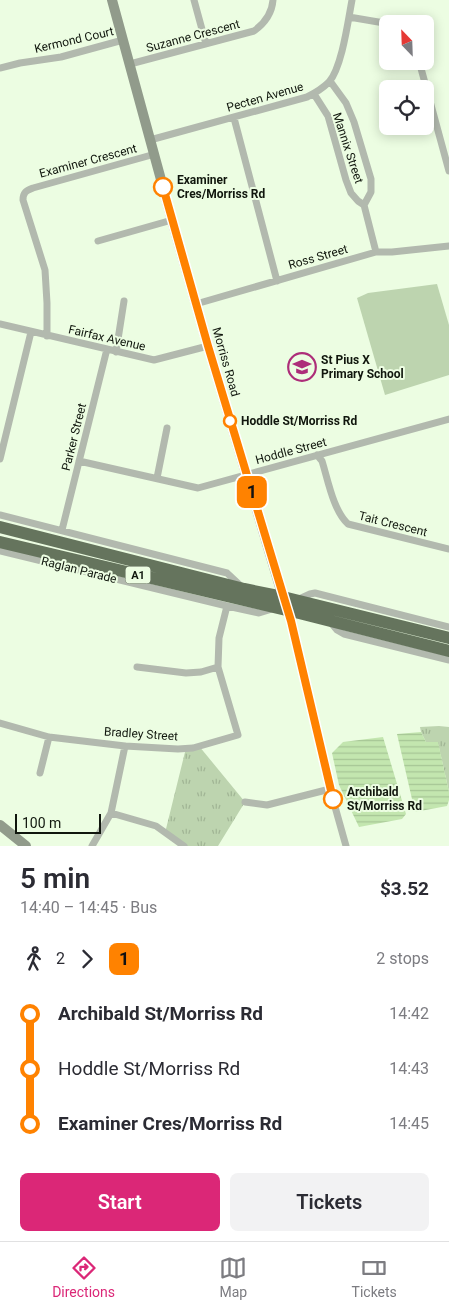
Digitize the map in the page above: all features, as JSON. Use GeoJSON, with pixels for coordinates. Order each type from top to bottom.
{"type":"FeatureCollection","features":[{"type":"Feature","properties":{"kind":"highway","name":"Raglan Parade"},"geometry":{"type":"LineString","coordinates":[[0,527],[244,589],[330,622],[449,652]]}},
{"type":"Feature","properties":{"kind":"highway","name":"Raglan Parade"},"geometry":{"type":"LineString","coordinates":[[0,542],[449,638]]}},
{"type":"Feature","properties":{"kind":"street","name":"Morriss Road"},"geometry":{"type":"LineString","coordinates":[[112,0],[208,346],[285,604],[346,846]]}},
{"type":"Feature","properties":{"kind":"street"},"geometry":{"type":"LineString","coordinates":[[194,0],[206,44]]}},
{"type":"Feature","properties":{"kind":"street","name":"Suzanne Crescent"},"geometry":{"type":"LineString","coordinates":[[130,64],[254,31],[263,25],[269,16],[273,0]]}},
{"type":"Feature","properties":{"kind":"street","name":"Pecten Avenue"},"geometry":{"type":"LineString","coordinates":[[150,140],[234,118],[314,94],[330,81],[339,64],[352,0]]}},
{"type":"Feature","properties":{"kind":"street"},"geometry":{"type":"LineString","coordinates":[[349,17],[379,22]]}},
{"type":"Feature","properties":{"kind":"street","name":"Kermond Court"},"geometry":{"type":"LineString","coordinates":[[0,68],[61,57],[123,40]]}},
{"type":"Feature","properties":{"kind":"street"},"geometry":{"type":"LineString","coordinates":[[421,70],[449,171]]}},
{"type":"Feature","properties":{"kind":"street","name":"Mannix Street"},"geometry":{"type":"LineString","coordinates":[[330,81],[346,103],[354,122],[371,179],[371,192],[364,205]]}},
{"type":"Feature","properties":{"kind":"street","name":"Mannix Street"},"geometry":{"type":"LineString","coordinates":[[314,94],[328,116],[351,193],[364,205],[376,252]]}},
{"type":"Feature","properties":{"kind":"street"},"geometry":{"type":"LineString","coordinates":[[234,118],[277,281]]}},
{"type":"Feature","properties":{"kind":"street","name":"Examiner Crescent"},"geometry":{"type":"LineString","coordinates":[[47,336],[44,270],[23,200],[23,194],[32,188],[155,154]]}},
{"type":"Feature","properties":{"kind":"street"},"geometry":{"type":"LineString","coordinates":[[98,241],[172,220]]}},
{"type":"Feature","properties":{"kind":"street","name":"Ross Street"},"geometry":{"type":"LineString","coordinates":[[196,304],[376,252],[449,246]]}},
{"type":"Feature","properties":{"kind":"street"},"geometry":{"type":"LineString","coordinates":[[116,352],[124,301]]}},
{"type":"Feature","properties":{"kind":"street","name":"Fairfax Avenue"},"geometry":{"type":"LineString","coordinates":[[0,324],[154,360],[208,346]]}},
{"type":"Feature","properties":{"kind":"street"},"geometry":{"type":"LineString","coordinates":[[0,459],[31,332]]}},
{"type":"Feature","properties":{"kind":"street","name":"Parker Street"},"geometry":{"type":"LineString","coordinates":[[62,530],[106,349]]}},
{"type":"Feature","properties":{"kind":"street","name":"Hoddle Street"},"geometry":{"type":"LineString","coordinates":[[79,461],[198,488],[449,418]]}},
{"type":"Feature","properties":{"kind":"street"},"geometry":{"type":"LineString","coordinates":[[0,420],[9,422]]}},
{"type":"Feature","properties":{"kind":"street"},"geometry":{"type":"LineString","coordinates":[[157,478],[167,428]]}},
{"type":"Feature","properties":{"kind":"street","name":"Tait Crescent"},"geometry":{"type":"LineString","coordinates":[[317,455],[322,461],[338,511],[342,519],[348,524],[449,549]]}},
{"type":"Feature","properties":{"kind":"street","name":"Raglan Parade"},"geometry":{"type":"LineString","coordinates":[[0,515],[227,573],[244,589]]}},
{"type":"Feature","properties":{"kind":"street","name":"Raglan Parade"},"geometry":{"type":"LineString","coordinates":[[0,551],[259,612],[315,593],[449,627]]}},
{"type":"Feature","properties":{"kind":"street","name":"Bradley Street"},"geometry":{"type":"LineString","coordinates":[[0,723],[49,737],[125,746],[178,749],[193,748],[238,735],[218,667],[219,638],[227,606]]}},
{"type":"Feature","properties":{"kind":"street","name":"Raglan Parade"},"geometry":{"type":"LineString","coordinates":[[330,622],[337,630],[344,634],[449,660]]}},
{"type":"Feature","properties":{"kind":"street"},"geometry":{"type":"LineString","coordinates":[[136,667],[186,673],[201,672],[218,667]]}},
{"type":"Feature","properties":{"kind":"street"},"geometry":{"type":"LineString","coordinates":[[40,773],[49,737]]}},
{"type":"Feature","properties":{"kind":"street"},"geometry":{"type":"LineString","coordinates":[[92,846],[111,812],[125,746]]}},
{"type":"Feature","properties":{"kind":"street"},"geometry":{"type":"LineString","coordinates":[[245,802],[267,806],[330,788]]}},
{"type":"Feature","properties":{"kind":"street"},"geometry":{"type":"LineString","coordinates":[[111,812],[156,826],[184,846]]}},
{"type":"Feature","properties":{"kind":"street"},"geometry":{"type":"LineString","coordinates":[[0,826],[25,846]]}},
{"type":"Feature","properties":{"kind":"street"},"geometry":{"type":"LineString","coordinates":[[0,833],[25,846]]}},
{"type":"Feature","properties":{"kind":"green space"},"geometry":{"type":"Polygon","coordinates":[[[437,284],[449,325],[449,375],[385,395],[357,298],[368,293],[437,284]]]}},
{"type":"Feature","properties":{"kind":"green space"},"geometry":{"type":"Polygon","coordinates":[[[420,727],[449,727],[449,792],[438,743],[426,742],[420,727]]]}},
{"type":"Feature","properties":{"kind":"green space"},"geometry":{"type":"Polygon","coordinates":[[[199,746],[245,802],[218,846],[184,846],[165,833],[186,748],[199,746]]]}},
{"type":"Feature","properties":{"kind":"shaded area"},"geometry":{"type":"Polygon","coordinates":[[[421,732],[426,742],[438,742],[449,800],[447,806],[415,812],[397,734],[421,732]]]}},
{"type":"Feature","properties":{"kind":"shaded area"},"geometry":{"type":"Polygon","coordinates":[[[383,737],[406,814],[402,819],[359,827],[339,785],[332,753],[343,742],[383,737]]]}},
{"type":"Feature","properties":{"kind":"bus line","name":"1"},"geometry":{"type":"LineString","coordinates":[[163,187],[246,475],[291,621],[333,799]]}},
{"type":"Feature","properties":{"kind":"place","name":"Examiner Cres/Morriss Rd"},"geometry":{"type":"Point","coordinates":[163,187]}},
{"type":"Feature","properties":{"kind":"place","name":"St Pius X Primary School"},"geometry":{"type":"Point","coordinates":[302,367]}},
{"type":"Feature","properties":{"kind":"place","name":"Hoddle St/Morriss Rd"},"geometry":{"type":"Point","coordinates":[230,421]}},
{"type":"Feature","properties":{"kind":"place","name":"Archibald St/Morriss Rd"},"geometry":{"type":"Point","coordinates":[333,799]}}]}
